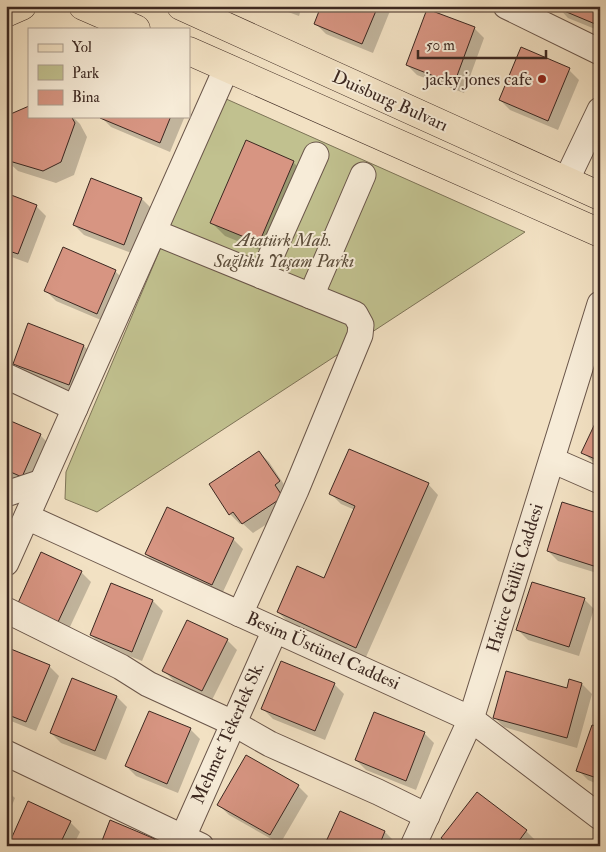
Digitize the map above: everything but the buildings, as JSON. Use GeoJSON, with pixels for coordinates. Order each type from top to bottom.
{"type":"FeatureCollection","features":[{"type":"Feature","properties":{"kind":"main road"},"geometry":{"type":"LineString","coordinates":[[6,13],[22,6]]}},
{"type":"Feature","properties":{"kind":"main road"},"geometry":{"type":"LineString","coordinates":[[83,6],[134,28]]}},
{"type":"Feature","properties":{"kind":"main road","name":"Duisburg Bulvarı"},"geometry":{"type":"LineString","coordinates":[[181,6],[600,196]]}},
{"type":"Feature","properties":{"kind":"main road","name":"Duisburg Bulvarı"},"geometry":{"type":"LineString","coordinates":[[190,51],[600,234]]}},
{"type":"Feature","properties":{"kind":"street"},"geometry":{"type":"LineString","coordinates":[[506,6],[600,52]]}},
{"type":"Feature","properties":{"kind":"street"},"geometry":{"type":"LineString","coordinates":[[6,563],[227,67]]}},
{"type":"Feature","properties":{"kind":"street"},"geometry":{"type":"LineString","coordinates":[[566,181],[600,110]]}},
{"type":"Feature","properties":{"kind":"street"},"geometry":{"type":"LineString","coordinates":[[262,276],[316,155]]}},
{"type":"Feature","properties":{"kind":"street"},"geometry":{"type":"LineString","coordinates":[[311,296],[363,174]]}},
{"type":"Feature","properties":{"kind":"street"},"geometry":{"type":"LineString","coordinates":[[154,232],[354,314],[361,325],[360,335],[296,490],[240,614]]}},
{"type":"Feature","properties":{"kind":"street","name":"Hatice Güllü Caddesi"},"geometry":{"type":"LineString","coordinates":[[413,846],[471,719],[600,304]]}},
{"type":"Feature","properties":{"kind":"street"},"geometry":{"type":"LineString","coordinates":[[6,376],[75,408]]}},
{"type":"Feature","properties":{"kind":"street"},"geometry":{"type":"LineString","coordinates":[[552,460],[600,481]]}},
{"type":"Feature","properties":{"kind":"street"},"geometry":{"type":"LineString","coordinates":[[6,494],[42,482]]}},
{"type":"Feature","properties":{"kind":"street","name":"Besim Üstünel Caddesi"},"geometry":{"type":"LineString","coordinates":[[27,517],[471,719],[600,817]]}},
{"type":"Feature","properties":{"kind":"street"},"geometry":{"type":"LineString","coordinates":[[6,610],[121,667],[148,684],[233,722],[270,744],[427,816]]}},
{"type":"Feature","properties":{"kind":"street","name":"Mehmet Tekerlek Sk."},"geometry":{"type":"LineString","coordinates":[[188,843],[233,722],[274,630]]}},
{"type":"Feature","properties":{"kind":"street"},"geometry":{"type":"LineString","coordinates":[[6,753],[188,843]]}},
{"type":"Feature","properties":{"kind":"green space","name":"Atatürk Mah. Sağlıklı Yaşam Parkı"},"geometry":{"type":"Polygon","coordinates":[[[224,98],[525,232],[97,512],[65,499],[66,472],[224,98]]]}},
{"type":"Feature","properties":{"kind":"place","name":"jacky jones cafe"},"geometry":{"type":"Point","coordinates":[542,79]}}]}
